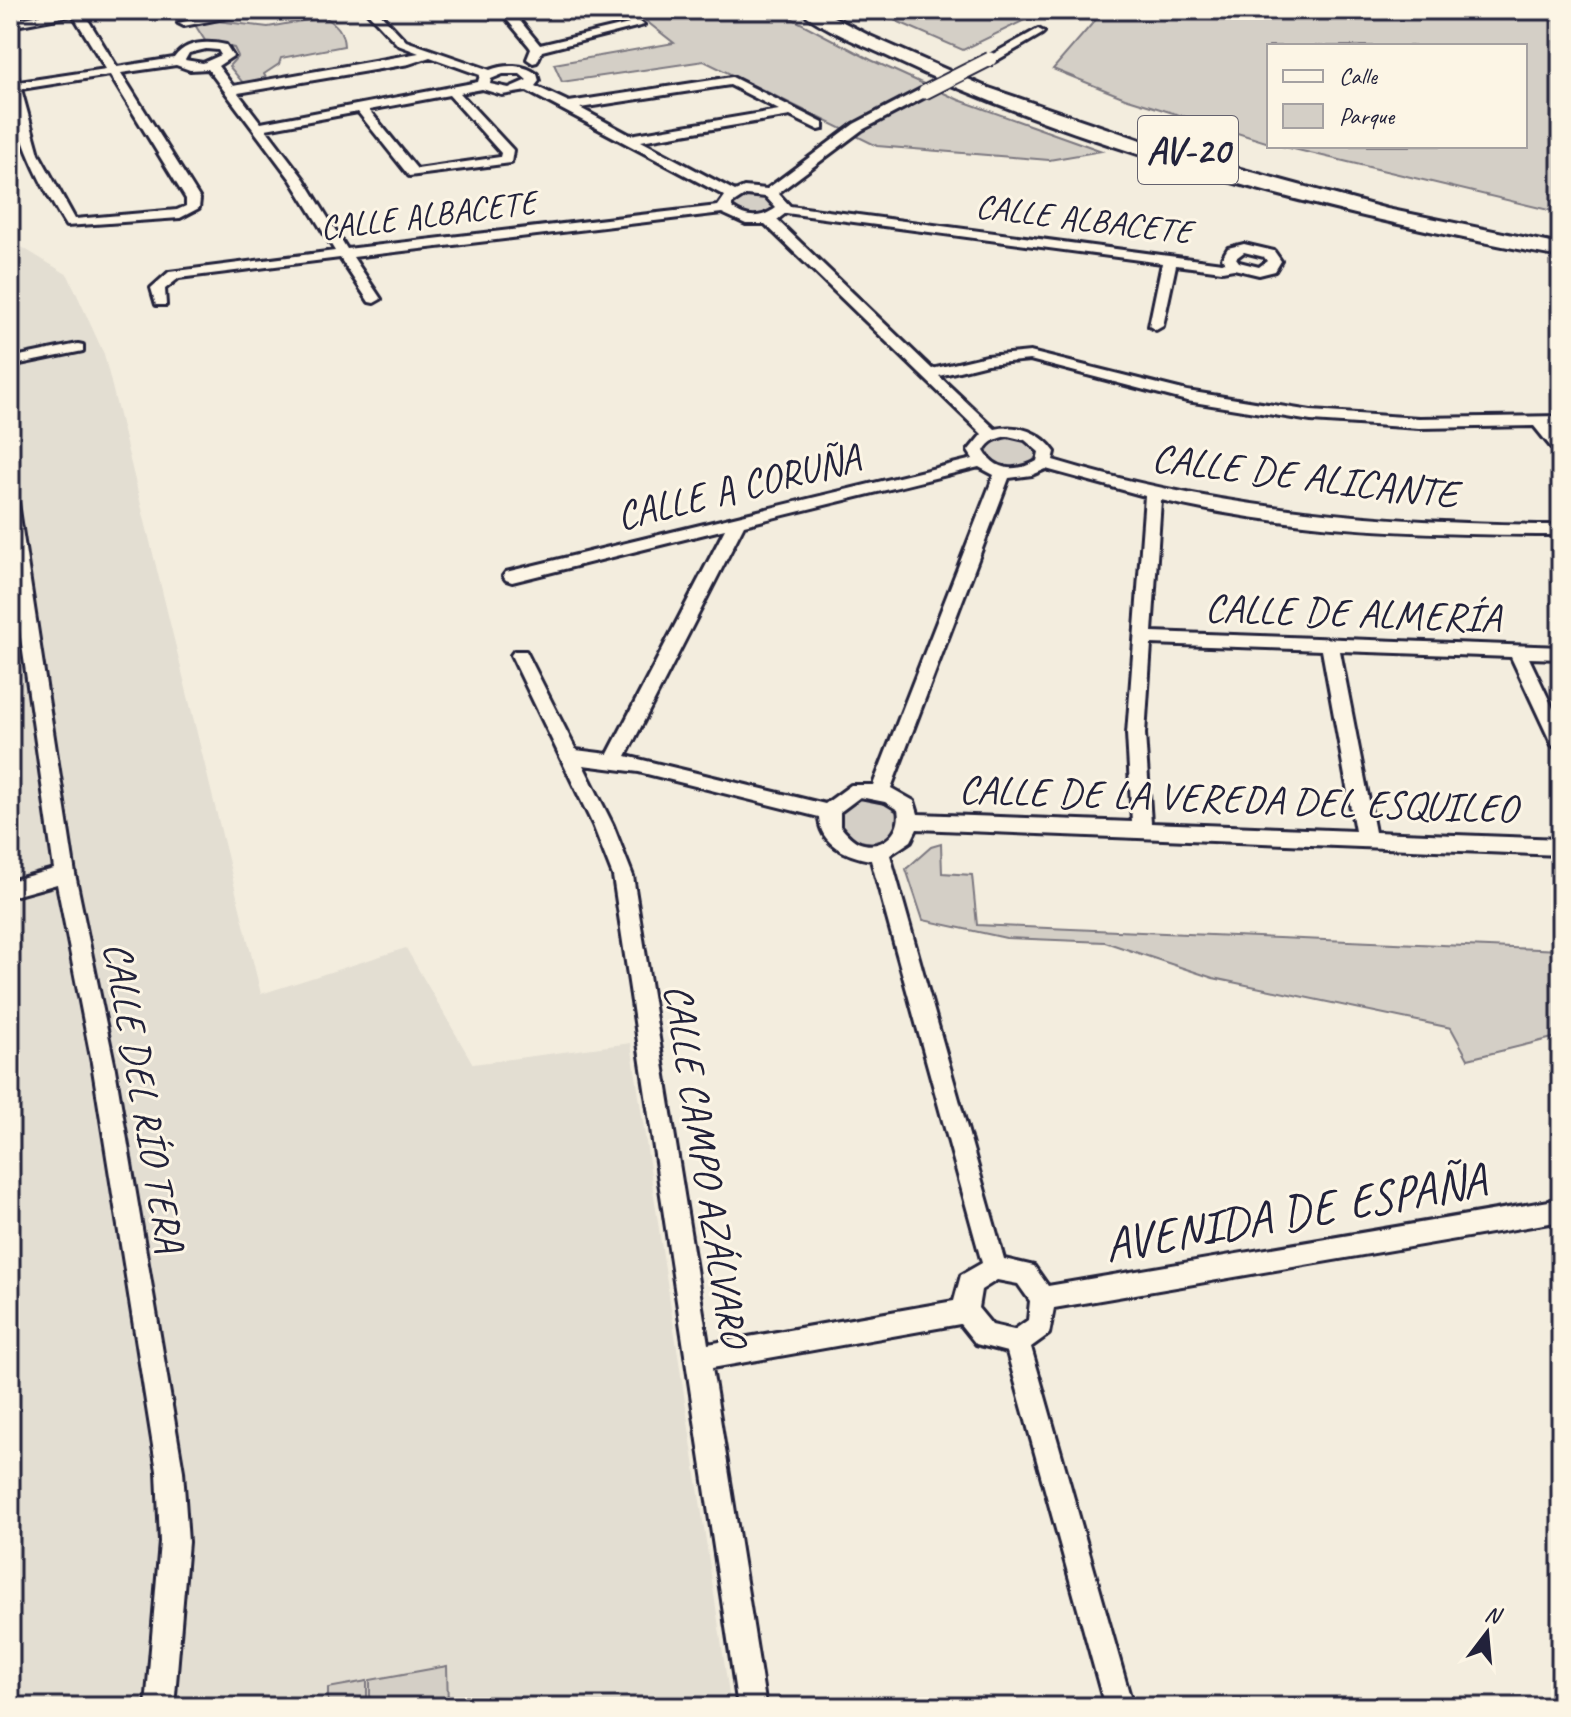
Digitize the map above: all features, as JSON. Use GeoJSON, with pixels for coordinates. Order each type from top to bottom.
{"type":"FeatureCollection","features":[{"type":"Feature","properties":{"kind":"highway","name":"AV-20"},"geometry":{"type":"LineString","coordinates":[[808,10],[888,50],[1018,105],[1154,151],[1372,211],[1561,251]]}},
{"type":"Feature","properties":{"kind":"highway","name":"AV-20"},"geometry":{"type":"LineString","coordinates":[[831,10],[947,65],[1175,146],[1396,205],[1561,239]]}},
{"type":"Feature","properties":{"kind":"street"},"geometry":{"type":"LineString","coordinates":[[10,24],[76,10],[112,71],[193,199],[192,208],[180,214],[71,223],[33,154],[11,83],[112,71],[178,61],[187,66],[211,65],[224,60],[227,52],[217,46],[199,46],[180,54],[178,61]]}},
{"type":"Feature","properties":{"kind":"street"},"geometry":{"type":"LineString","coordinates":[[177,10],[199,46]]}},
{"type":"Feature","properties":{"kind":"street"},"geometry":{"type":"LineString","coordinates":[[184,23],[258,10]]}},
{"type":"Feature","properties":{"kind":"street"},"geometry":{"type":"LineString","coordinates":[[371,10],[394,38],[486,79],[492,90],[506,92],[527,87],[733,195]]}},
{"type":"Feature","properties":{"kind":"street"},"geometry":{"type":"LineString","coordinates":[[505,10],[537,49]]}},
{"type":"Feature","properties":{"kind":"street"},"geometry":{"type":"LineString","coordinates":[[537,49],[638,25],[618,10]]}},
{"type":"Feature","properties":{"kind":"street"},"geometry":{"type":"LineString","coordinates":[[770,193],[858,127],[1038,32]]}},
{"type":"Feature","properties":{"kind":"street"},"geometry":{"type":"LineString","coordinates":[[522,70],[533,61],[537,49]]}},
{"type":"Feature","properties":{"kind":"street"},"geometry":{"type":"LineString","coordinates":[[232,90],[409,60],[427,54]]}},
{"type":"Feature","properties":{"kind":"street"},"geometry":{"type":"LineString","coordinates":[[211,65],[297,179],[306,198],[374,299]]}},
{"type":"Feature","properties":{"kind":"street"},"geometry":{"type":"LineString","coordinates":[[258,127],[452,91],[508,69],[522,70],[533,78],[527,87]]}},
{"type":"Feature","properties":{"kind":"street"},"geometry":{"type":"LineString","coordinates":[[567,106],[720,81],[740,84],[819,126]]}},
{"type":"Feature","properties":{"kind":"street"},"geometry":{"type":"LineString","coordinates":[[361,108],[414,173],[506,160],[508,153],[452,91]]}},
{"type":"Feature","properties":{"kind":"street"},"geometry":{"type":"LineString","coordinates":[[629,139],[791,112]]}},
{"type":"Feature","properties":{"kind":"street"},"geometry":{"type":"LineString","coordinates":[[758,191],[770,193],[783,203],[783,209],[768,219],[741,220],[725,209],[725,202],[733,195],[758,191]]}},
{"type":"Feature","properties":{"kind":"street","name":"CALLE ALBACETE"},"geometry":{"type":"LineString","coordinates":[[161,302],[158,288],[174,275],[725,209]]}},
{"type":"Feature","properties":{"kind":"street","name":"CALLE ALBACETE"},"geometry":{"type":"LineString","coordinates":[[783,209],[1222,267],[1234,265]]}},
{"type":"Feature","properties":{"kind":"street"},"geometry":{"type":"LineString","coordinates":[[768,219],[991,434]]}},
{"type":"Feature","properties":{"kind":"street"},"geometry":{"type":"LineString","coordinates":[[1156,326],[1170,260]]}},
{"type":"Feature","properties":{"kind":"street"},"geometry":{"type":"LineString","coordinates":[[10,362],[78,348]]}},
{"type":"Feature","properties":{"kind":"street"},"geometry":{"type":"LineString","coordinates":[[929,374],[987,360],[1030,356],[1187,396],[1311,416],[1419,423],[1561,421]]}},
{"type":"Feature","properties":{"kind":"street"},"geometry":{"type":"LineString","coordinates":[[1539,422],[1561,449]]}},
{"type":"Feature","properties":{"kind":"street"},"geometry":{"type":"LineString","coordinates":[[1008,431],[1026,434],[1040,442],[1047,452],[1044,463],[1035,470],[1003,473],[980,462],[976,451],[980,441],[991,434],[1008,431]]}},
{"type":"Feature","properties":{"kind":"street","name":"CALLE A CORUÑA"},"geometry":{"type":"LineString","coordinates":[[512,576],[980,462]]}},
{"type":"Feature","properties":{"kind":"street","name":"CALLE DE ALICANTE"},"geometry":{"type":"LineString","coordinates":[[1044,463],[1153,492],[1338,522],[1449,530],[1561,530]]}},
{"type":"Feature","properties":{"kind":"street"},"geometry":{"type":"LineString","coordinates":[[880,791],[1003,473]]}},
{"type":"Feature","properties":{"kind":"street"},"geometry":{"type":"LineString","coordinates":[[1142,830],[1136,734],[1153,492]]}},
{"type":"Feature","properties":{"kind":"street","name":"CALLE DEL RÍO TERA"},"geometry":{"type":"LineString","coordinates":[[10,503],[65,874],[103,1063],[170,1471],[174,1542],[160,1707]]}},
{"type":"Feature","properties":{"kind":"street"},"geometry":{"type":"LineString","coordinates":[[614,761],[738,521]]}},
{"type":"Feature","properties":{"kind":"street","name":"CALLE DE ALMERÍA"},"geometry":{"type":"LineString","coordinates":[[1143,638],[1561,653]]}},
{"type":"Feature","properties":{"kind":"street"},"geometry":{"type":"LineString","coordinates":[[1330,645],[1366,839]]}},
{"type":"Feature","properties":{"kind":"street"},"geometry":{"type":"LineString","coordinates":[[1517,652],[1561,745]]}},
{"type":"Feature","properties":{"kind":"street","name":"CALLE CAMPO AZÁLVARO"},"geometry":{"type":"LineString","coordinates":[[520,655],[623,876],[752,1707]]}},
{"type":"Feature","properties":{"kind":"street"},"geometry":{"type":"LineString","coordinates":[[569,756],[614,761],[829,812]]}},
{"type":"Feature","properties":{"kind":"street"},"geometry":{"type":"LineString","coordinates":[[858,790],[880,791],[896,797],[907,808],[912,821],[908,835],[896,846],[879,852],[857,850],[839,841],[829,827],[829,812],[840,798],[858,790]]}},
{"type":"Feature","properties":{"kind":"street","name":"CALLE DE LA VEREDA DEL ESQUILEO"},"geometry":{"type":"LineString","coordinates":[[912,821],[1561,847]]}},
{"type":"Feature","properties":{"kind":"street"},"geometry":{"type":"LineString","coordinates":[[879,852],[995,1268]]}},
{"type":"Feature","properties":{"kind":"street"},"geometry":{"type":"LineString","coordinates":[[10,889],[65,874]]}},
{"type":"Feature","properties":{"kind":"street","name":"AVENIDA DE ESPAÑA"},"geometry":{"type":"LineString","coordinates":[[1043,1298],[1561,1210]]}},
{"type":"Feature","properties":{"kind":"street"},"geometry":{"type":"LineString","coordinates":[[995,1268],[1025,1274],[1043,1298],[1040,1326],[1017,1342],[985,1336],[965,1311],[970,1283],[995,1268]]}},
{"type":"Feature","properties":{"kind":"street"},"geometry":{"type":"LineString","coordinates":[[698,1358],[965,1311]]}},
{"type":"Feature","properties":{"kind":"street"},"geometry":{"type":"LineString","coordinates":[[1017,1342],[1119,1707]]}},
{"type":"Feature","properties":{"kind":"shaded area"},"geometry":{"type":"Polygon","coordinates":[[[10,240],[68,275],[104,354],[261,994],[406,948],[473,1064],[631,1043],[731,1707],[10,1707],[10,240]]]}},
{"type":"Feature","properties":{"kind":"green space"},"geometry":{"type":"Polygon","coordinates":[[[632,10],[776,10],[871,60],[959,100],[1102,151],[1049,160],[877,146],[704,61],[562,82],[554,64],[674,43],[632,10]]]}},
{"type":"Feature","properties":{"kind":"green space"},"geometry":{"type":"Polygon","coordinates":[[[871,10],[1045,10],[963,50],[871,10]]]}},
{"type":"Feature","properties":{"kind":"green space"},"geometry":{"type":"Polygon","coordinates":[[[1104,10],[1561,10],[1561,213],[1289,148],[1527,148],[1527,44],[1267,44],[1267,142],[1125,98],[1053,69],[1104,10]]]}},
{"type":"Feature","properties":{"kind":"green space"},"geometry":{"type":"Polygon","coordinates":[[[325,17],[339,28],[344,46],[281,58],[279,64],[264,74],[266,78],[243,83],[229,66],[238,56],[234,48],[206,42],[195,25],[217,21],[268,27],[325,17]]]}},
{"type":"Feature","properties":{"kind":"green space"},"geometry":{"type":"Polygon","coordinates":[[[747,195],[769,197],[776,208],[769,214],[742,216],[731,204],[747,195]]]}},
{"type":"Feature","properties":{"kind":"green space"},"geometry":{"type":"Polygon","coordinates":[[[1011,437],[1033,447],[1037,455],[1031,464],[1007,468],[986,456],[986,446],[996,439],[1011,437]]]}},
{"type":"Feature","properties":{"kind":"green space"},"geometry":{"type":"Polygon","coordinates":[[[864,797],[886,802],[901,817],[891,839],[861,841],[849,837],[842,830],[838,822],[840,813],[849,804],[864,797]]]}},
{"type":"Feature","properties":{"kind":"green space"},"geometry":{"type":"Polygon","coordinates":[[[941,844],[942,873],[972,875],[977,925],[1561,950],[1561,1036],[1468,1059],[1451,1028],[1213,978],[1105,942],[1006,938],[923,920],[906,869],[931,847],[941,844]]]}},
{"type":"Feature","properties":{"kind":"green space"},"geometry":{"type":"Polygon","coordinates":[[[447,1666],[448,1707],[370,1707],[370,1680],[447,1666]]]}},
{"type":"Feature","properties":{"kind":"green space"},"geometry":{"type":"Polygon","coordinates":[[[367,1681],[367,1707],[328,1707],[328,1688],[367,1681]]]}}]}
